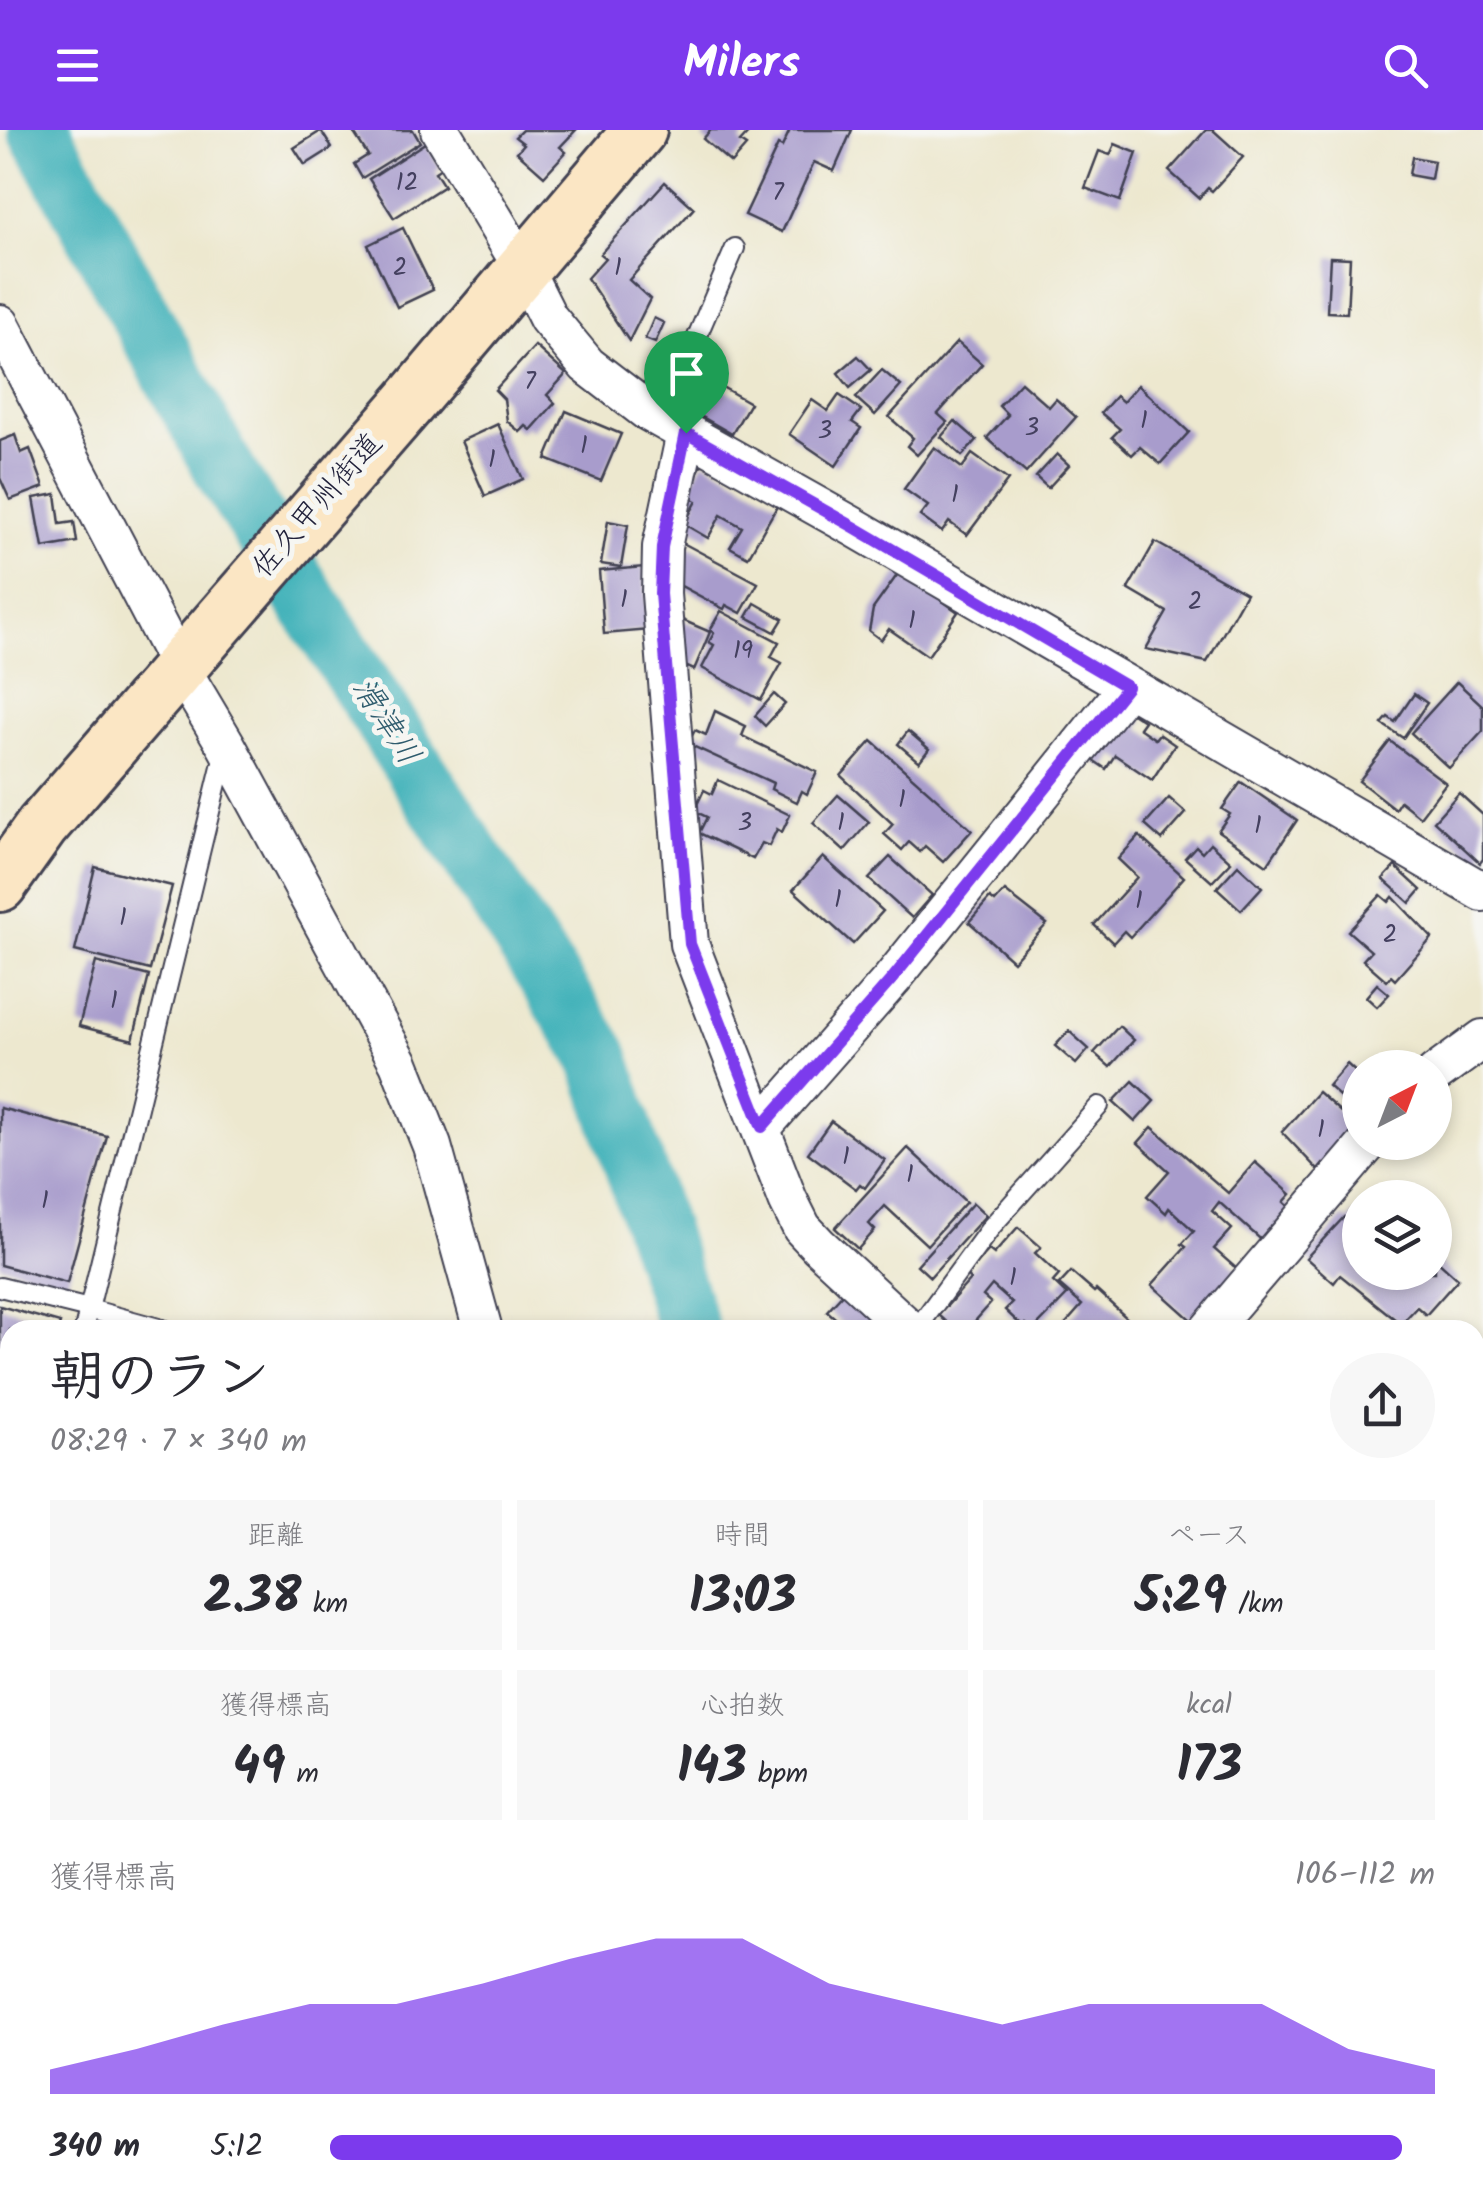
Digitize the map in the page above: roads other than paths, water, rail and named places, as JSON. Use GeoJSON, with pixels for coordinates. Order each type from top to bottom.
{"type":"FeatureCollection","features":[{"type":"Feature","properties":{"kind":"main road","name":"佐久甲州街道"},"geometry":{"type":"LineString","coordinates":[[0,885],[42,826],[640,130]]}},
{"type":"Feature","properties":{"kind":"street"},"geometry":{"type":"LineString","coordinates":[[440,130],[522,266],[548,318],[586,365],[648,411],[776,481],[1483,892]]}},
{"type":"Feature","properties":{"kind":"street"},"geometry":{"type":"LineString","coordinates":[[0,324],[185,659],[226,745],[399,1063],[432,1146],[480,1320]]}},
{"type":"Feature","properties":{"kind":"street"},"geometry":{"type":"LineString","coordinates":[[686,433],[662,547],[660,594],[690,944],[802,1228],[902,1320]]}},
{"type":"Feature","properties":{"kind":"street"},"geometry":{"type":"LineString","coordinates":[[762,1127],[892,979],[1127,687]]}},
{"type":"Feature","properties":{"kind":"street"},"geometry":{"type":"LineString","coordinates":[[1452,1062],[1483,1040]]}},
{"type":"Feature","properties":{"kind":"street"},"geometry":{"type":"LineString","coordinates":[[1218,1320],[1355,1160]]}},
{"type":"Feature","properties":{"kind":"lane"},"geometry":{"type":"LineString","coordinates":[[686,433],[684,368],[735,248]]}},
{"type":"Feature","properties":{"kind":"lane"},"geometry":{"type":"LineString","coordinates":[[86,1320],[226,745]]}},
{"type":"Feature","properties":{"kind":"lane"},"geometry":{"type":"LineString","coordinates":[[921,1320],[992,1226],[1099,1106]]}},
{"type":"Feature","properties":{"kind":"lane"},"geometry":{"type":"LineString","coordinates":[[0,1286],[129,1320]]}},
{"type":"Feature","properties":{"kind":"waterway","name":"滑津川"},"geometry":{"type":"LineString","coordinates":[[39,130],[229,478],[598,1055],[686,1320]]}}]}
